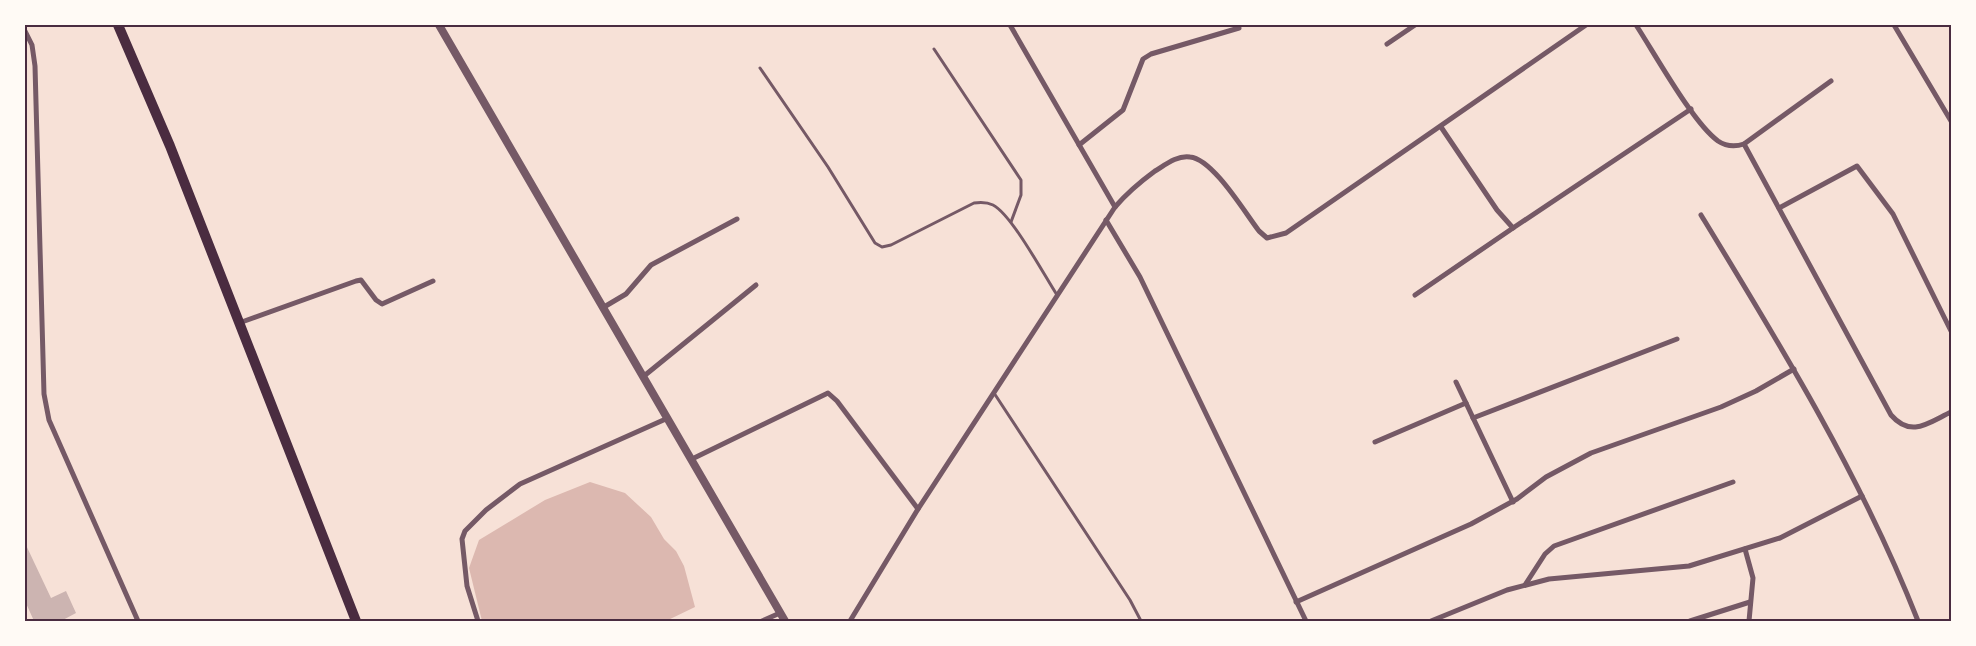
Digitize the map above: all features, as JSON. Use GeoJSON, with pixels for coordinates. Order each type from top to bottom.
{"type":"FeatureCollection","features":[{"type":"Feature","properties":{"kind":"highway"},"geometry":{"type":"LineString","coordinates":[[118,25],[170,146],[356,621]]}},
{"type":"Feature","properties":{"kind":"street"},"geometry":{"type":"LineString","coordinates":[[439,25],[785,621]]}},
{"type":"Feature","properties":{"kind":"street"},"geometry":{"type":"LineString","coordinates":[[1010,25],[1115,207]]}},
{"type":"Feature","properties":{"kind":"street"},"geometry":{"type":"LineString","coordinates":[[1387,44],[1415,25]]}},
{"type":"Feature","properties":{"kind":"street"},"geometry":{"type":"LineString","coordinates":[[850,621],[918,509],[1106,220],[1126,194],[1157,170],[1175,159],[1189,156],[1207,166],[1217,176],[1259,231],[1267,238],[1286,232],[1441,127],[1586,25]]}},
{"type":"Feature","properties":{"kind":"street"},"geometry":{"type":"LineString","coordinates":[[1636,25],[1691,109],[1720,142],[1734,147],[1744,144],[1831,81]]}},
{"type":"Feature","properties":{"kind":"street"},"geometry":{"type":"LineString","coordinates":[[1894,25],[1951,121]]}},
{"type":"Feature","properties":{"kind":"street"},"geometry":{"type":"LineString","coordinates":[[1079,146],[1123,110],[1143,59],[1151,54],[1239,28]]}},
{"type":"Feature","properties":{"kind":"street"},"geometry":{"type":"LineString","coordinates":[[25,31],[32,45],[35,66],[44,394],[49,420],[138,621]]}},
{"type":"Feature","properties":{"kind":"street"},"geometry":{"type":"LineString","coordinates":[[1416,295],[1691,109]]}},
{"type":"Feature","properties":{"kind":"street"},"geometry":{"type":"LineString","coordinates":[[1441,127],[1498,210],[1513,228]]}},
{"type":"Feature","properties":{"kind":"street"},"geometry":{"type":"LineString","coordinates":[[1744,144],[1836,310],[1882,400],[1895,419],[1907,428],[1919,427],[1951,412]]}},
{"type":"Feature","properties":{"kind":"street"},"geometry":{"type":"LineString","coordinates":[[1779,208],[1858,166],[1893,214],[1951,331]]}},
{"type":"Feature","properties":{"kind":"street"},"geometry":{"type":"LineString","coordinates":[[1701,215],[1794,369],[1862,496],[1897,569],[1916,620]]}},
{"type":"Feature","properties":{"kind":"street"},"geometry":{"type":"LineString","coordinates":[[604,307],[626,294],[651,265],[737,218]]}},
{"type":"Feature","properties":{"kind":"street"},"geometry":{"type":"LineString","coordinates":[[1106,220],[1140,277],[1306,621]]}},
{"type":"Feature","properties":{"kind":"street"},"geometry":{"type":"LineString","coordinates":[[239,323],[361,280],[376,300],[382,304],[433,281]]}},
{"type":"Feature","properties":{"kind":"street"},"geometry":{"type":"LineString","coordinates":[[644,376],[756,285]]}},
{"type":"Feature","properties":{"kind":"street"},"geometry":{"type":"LineString","coordinates":[[1473,418],[1677,340]]}},
{"type":"Feature","properties":{"kind":"street"},"geometry":{"type":"LineString","coordinates":[[1296,602],[1471,524],[1512,502],[1546,477],[1591,453],[1722,406],[1794,369]]}},
{"type":"Feature","properties":{"kind":"street"},"geometry":{"type":"LineString","coordinates":[[1456,382],[1512,502]]}},
{"type":"Feature","properties":{"kind":"street"},"geometry":{"type":"LineString","coordinates":[[692,459],[828,393],[837,401],[918,509]]}},
{"type":"Feature","properties":{"kind":"street"},"geometry":{"type":"LineString","coordinates":[[1375,442],[1466,402]]}},
{"type":"Feature","properties":{"kind":"street"},"geometry":{"type":"LineString","coordinates":[[478,621],[466,586],[462,539],[465,531],[486,510],[520,484],[668,418]]}},
{"type":"Feature","properties":{"kind":"street"},"geometry":{"type":"LineString","coordinates":[[1525,585],[1545,554],[1554,546],[1733,482]]}},
{"type":"Feature","properties":{"kind":"street"},"geometry":{"type":"LineString","coordinates":[[1431,621],[1525,585],[1549,579],[1690,566],[1780,538],[1862,496]]}},
{"type":"Feature","properties":{"kind":"street"},"geometry":{"type":"LineString","coordinates":[[1745,548],[1753,578],[1749,621]]}},
{"type":"Feature","properties":{"kind":"street"},"geometry":{"type":"LineString","coordinates":[[1690,621],[1750,602]]}},
{"type":"Feature","properties":{"kind":"street"},"geometry":{"type":"LineString","coordinates":[[762,621],[780,612]]}},
{"type":"Feature","properties":{"kind":"lane"},"geometry":{"type":"LineString","coordinates":[[934,49],[1021,180],[1021,195],[1011,223]]}},
{"type":"Feature","properties":{"kind":"lane"},"geometry":{"type":"LineString","coordinates":[[760,68],[828,167],[875,243],[882,247],[891,245],[974,203],[993,204],[1011,223],[1057,296]]}},
{"type":"Feature","properties":{"kind":"lane"},"geometry":{"type":"LineString","coordinates":[[994,393],[1130,600],[1141,621]]}},
{"type":"Feature","properties":{"kind":"shaded area"},"geometry":{"type":"Polygon","coordinates":[[[590,482],[625,493],[651,517],[664,539],[676,551],[684,566],[695,607],[666,621],[482,621],[469,568],[479,540],[545,500],[590,482]]]}},
{"type":"Feature","properties":{"kind":"building"},"geometry":{"type":"Polygon","coordinates":[[[25,543],[51,598],[66,591],[76,613],[61,621],[34,621],[25,601],[25,543]]]}}]}
